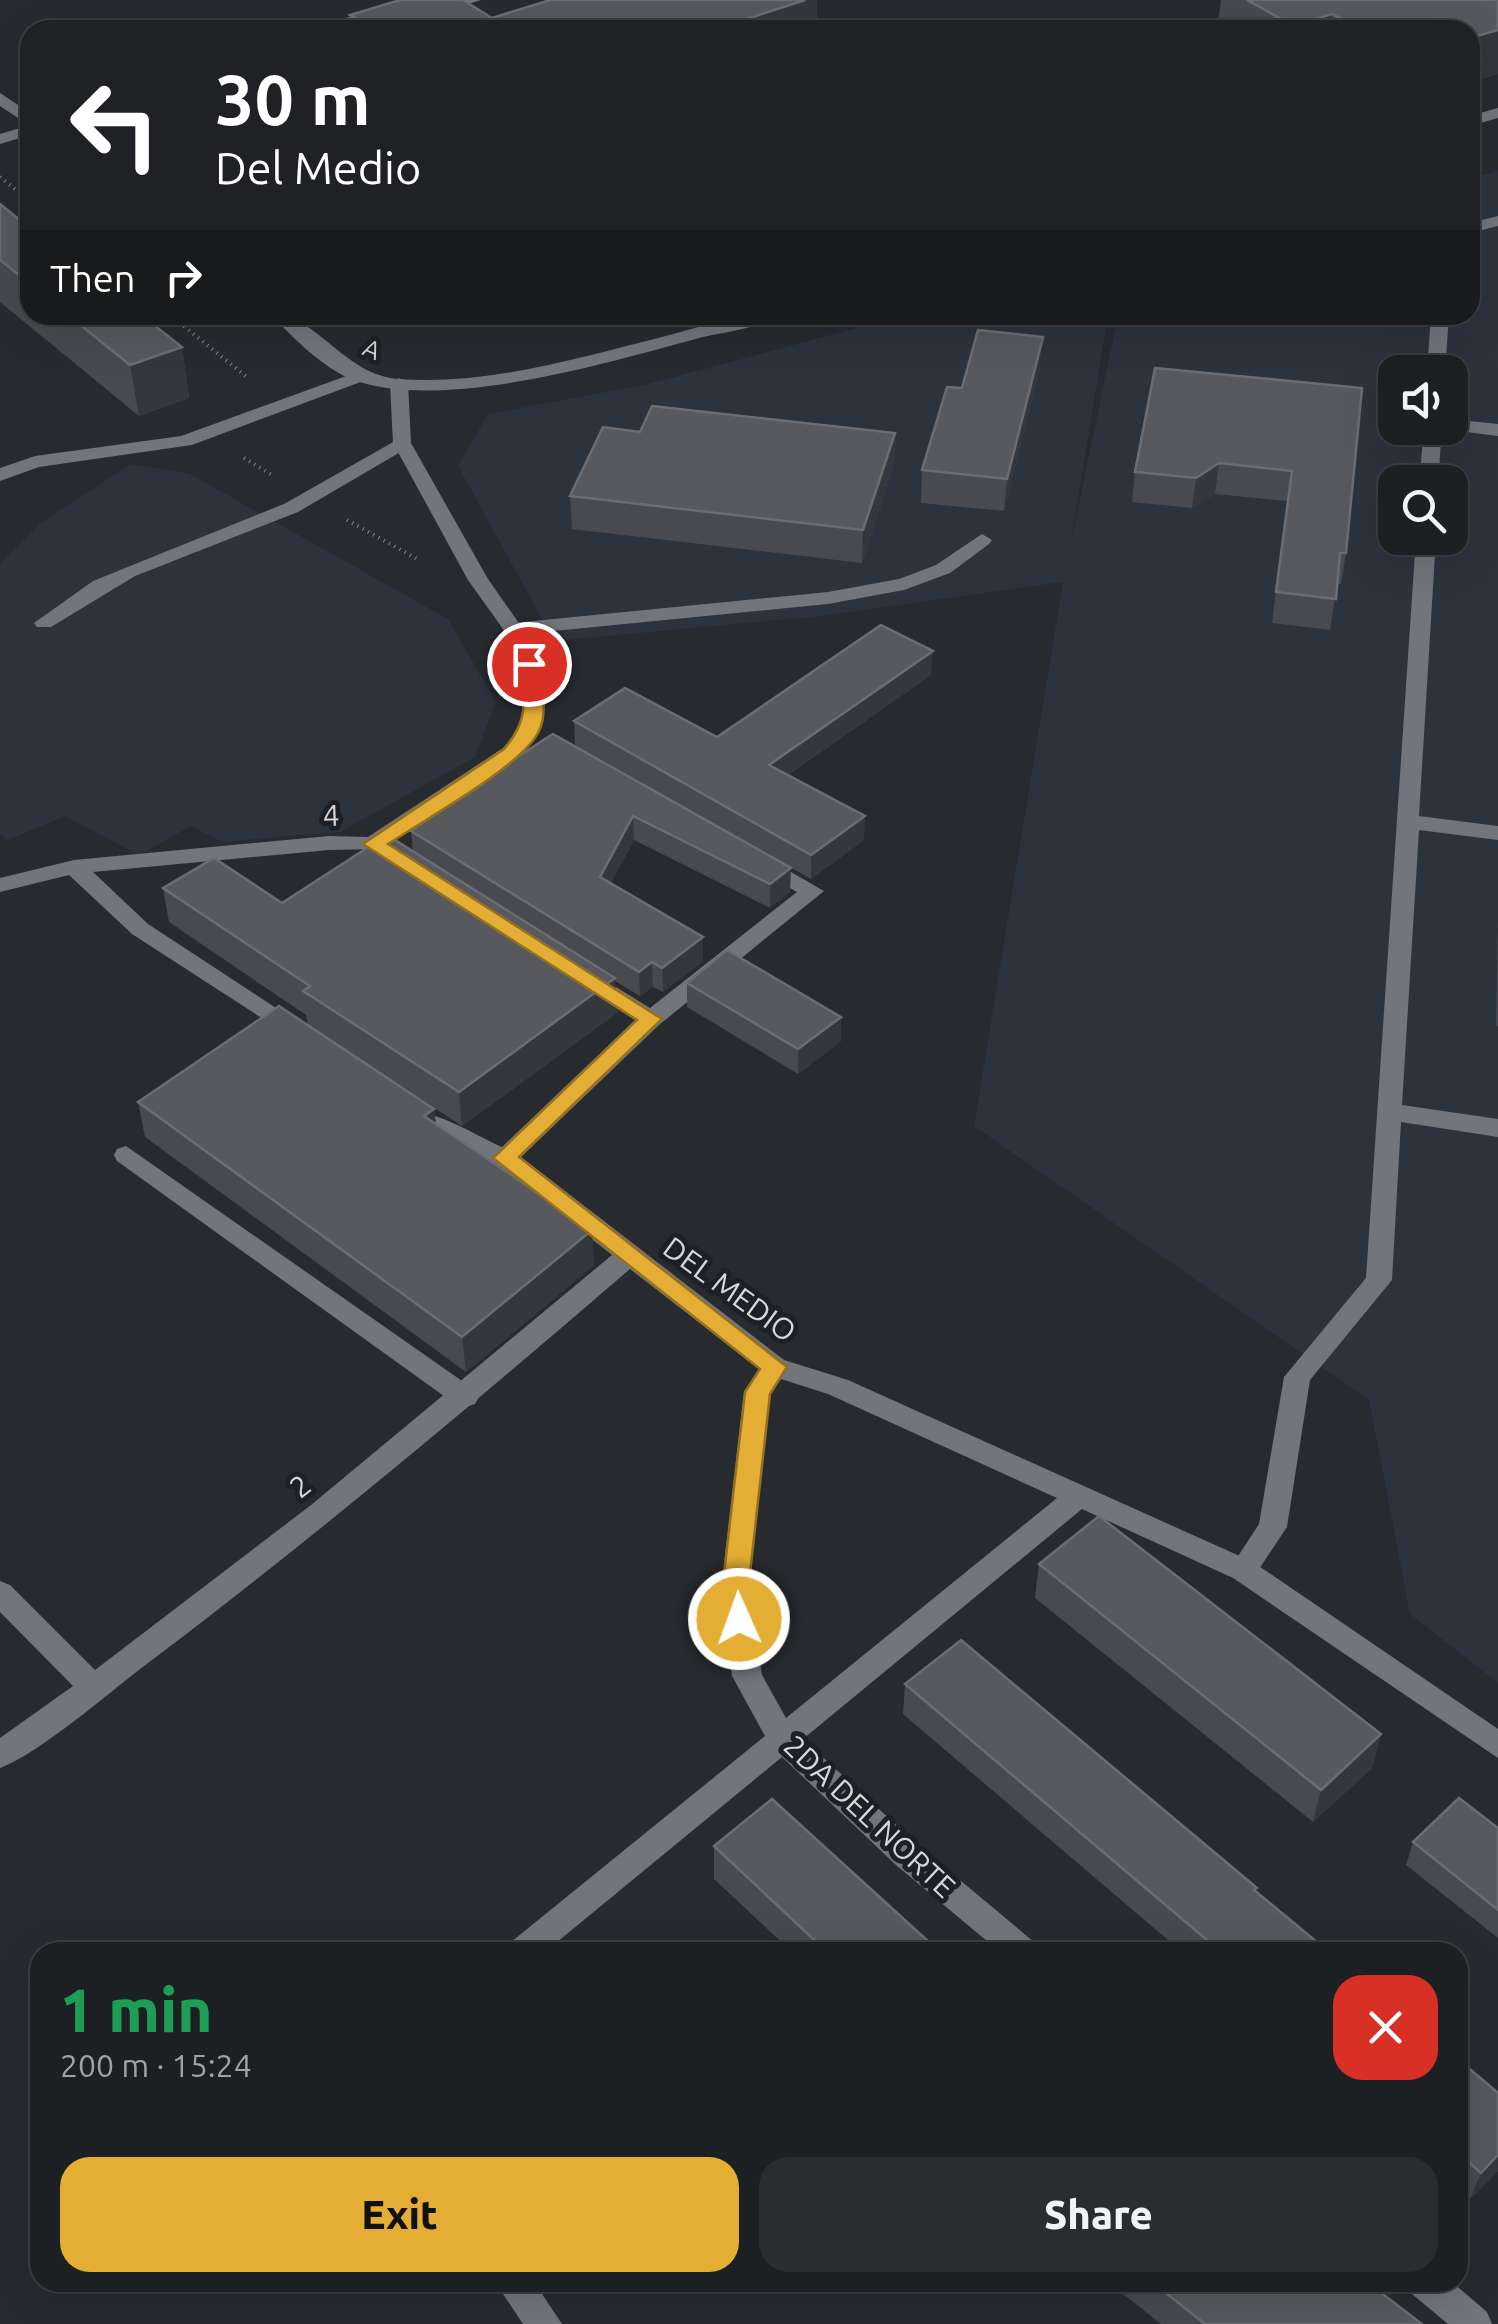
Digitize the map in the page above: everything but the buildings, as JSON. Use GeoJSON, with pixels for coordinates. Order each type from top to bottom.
{"type":"FeatureCollection","features":[{"type":"Feature","properties":{"kind":"street"},"geometry":{"type":"LineString","coordinates":[[405,20],[473,0]]}},
{"type":"Feature","properties":{"kind":"street"},"geometry":{"type":"LineString","coordinates":[[0,98],[20,113]]}},
{"type":"Feature","properties":{"kind":"street","name":"A"},"geometry":{"type":"LineString","coordinates":[[294,325],[360,376],[460,384],[618,354],[728,325]]}},
{"type":"Feature","properties":{"kind":"street"},"geometry":{"type":"LineString","coordinates":[[1437,355],[1439,325]]}},
{"type":"Feature","properties":{"kind":"street"},"geometry":{"type":"LineString","coordinates":[[0,475],[36,462],[185,441],[360,376]]}},
{"type":"Feature","properties":{"kind":"street","name":"4"},"geometry":{"type":"LineString","coordinates":[[0,886],[74,867],[329,844],[382,850],[538,736],[529,664],[514,628],[478,580],[402,443],[400,382]]}},
{"type":"Feature","properties":{"kind":"street"},"geometry":{"type":"LineString","coordinates":[[1468,427],[1498,430]]}},
{"type":"Feature","properties":{"kind":"street"},"geometry":{"type":"LineString","coordinates":[[44,622],[80,594],[142,564],[311,500],[402,443]]}},
{"type":"Feature","properties":{"kind":"street"},"geometry":{"type":"LineString","coordinates":[[514,628],[828,598],[904,584],[943,569],[982,540]]}},
{"type":"Feature","properties":{"kind":"street"},"geometry":{"type":"LineString","coordinates":[[1243,1570],[1273,1527],[1297,1377],[1379,1280],[1425,555]]}},
{"type":"Feature","properties":{"kind":"street"},"geometry":{"type":"LineString","coordinates":[[1408,822],[1498,834]]}},
{"type":"Feature","properties":{"kind":"street"},"geometry":{"type":"LineString","coordinates":[[505,1158],[651,1019],[813,891],[746,854]]}},
{"type":"Feature","properties":{"kind":"street"},"geometry":{"type":"LineString","coordinates":[[74,867],[140,928],[319,1048]]}},
{"type":"Feature","properties":{"kind":"street"},"geometry":{"type":"LineString","coordinates":[[569,968],[651,1019]]}},
{"type":"Feature","properties":{"kind":"street","name":"DEL MEDIO"},"geometry":{"type":"LineString","coordinates":[[400,1102],[448,1134],[505,1158],[775,1367],[838,1387],[1243,1570],[1498,1745]]}},
{"type":"Feature","properties":{"kind":"street"},"geometry":{"type":"LineString","coordinates":[[1389,1112],[1498,1128]]}},
{"type":"Feature","properties":{"kind":"street"},"geometry":{"type":"LineString","coordinates":[[126,1155],[466,1397]]}},
{"type":"Feature","properties":{"kind":"street","name":"2"},"geometry":{"type":"LineString","coordinates":[[0,1755],[94,1688],[466,1397],[630,1256]]}},
{"type":"Feature","properties":{"kind":"street","name":"2DA DEL NORTE"},"geometry":{"type":"LineString","coordinates":[[775,1367],[758,1392],[735,1591],[747,1676],[780,1737],[907,1854],[1011,1942]]}},
{"type":"Feature","properties":{"kind":"street"},"geometry":{"type":"LineString","coordinates":[[534,1942],[1080,1495]]}},
{"type":"Feature","properties":{"kind":"street"},"geometry":{"type":"LineString","coordinates":[[0,1593],[94,1688]]}},
{"type":"Feature","properties":{"kind":"street"},"geometry":{"type":"LineString","coordinates":[[520,2292],[545,2324]]}},
{"type":"Feature","properties":{"kind":"street"},"geometry":{"type":"LineString","coordinates":[[1436,2292],[1475,2324]]}},
{"type":"Feature","properties":{"kind":"path"},"geometry":{"type":"LineString","coordinates":[[0,177],[20,193]]}},
{"type":"Feature","properties":{"kind":"path"},"geometry":{"type":"LineString","coordinates":[[182,325],[280,404]]}},
{"type":"Feature","properties":{"kind":"shaded area"},"geometry":{"type":"Polygon","coordinates":[[[1498,171],[1498,1683],[1410,1614],[1369,1400],[974,1126],[1063,582],[821,616],[554,641],[458,466],[488,414],[649,384],[868,325],[1106,325],[1071,542],[1116,325],[1480,325],[1480,176],[1498,171]]]}},
{"type":"Feature","properties":{"kind":"shaded area"},"geometry":{"type":"Polygon","coordinates":[[[131,464],[190,474],[448,619],[496,702],[475,757],[340,832],[222,842],[191,826],[139,855],[65,816],[8,840],[0,834],[0,563],[42,522],[131,464]]]}},
{"type":"Feature","properties":{"kind":"route"},"geometry":{"type":"LineString","coordinates":[[529,664],[534,708],[529,732],[511,753],[374,844],[651,1019],[505,1158],[775,1367],[758,1392],[735,1591],[739,1619]]}}]}
